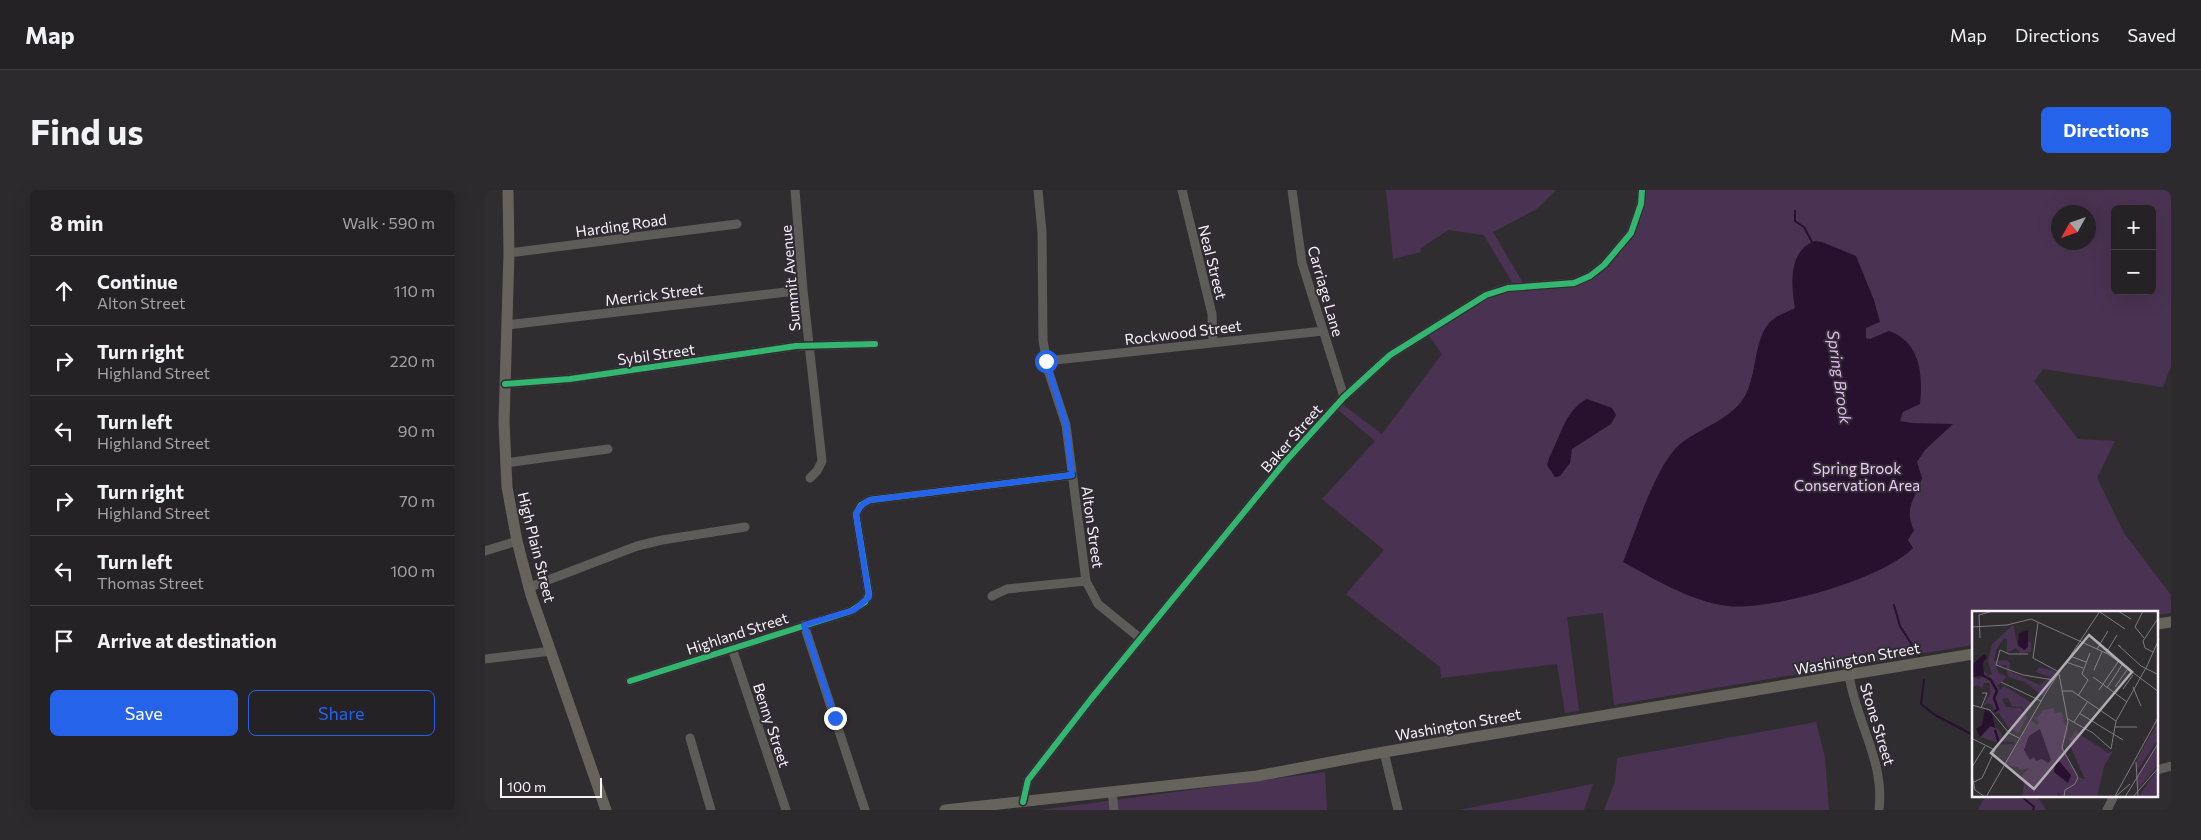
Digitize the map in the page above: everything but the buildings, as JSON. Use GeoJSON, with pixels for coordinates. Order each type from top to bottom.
{"type":"FeatureCollection","features":[{"type":"Feature","properties":{"kind":"main road","name":"High Plain Street"},"geometry":{"type":"LineString","coordinates":[[507,190],[509,253],[505,384],[505,463],[507,487],[517,541],[529,587],[606,810]]}},
{"type":"Feature","properties":{"kind":"main road","name":"Washington Street"},"geometry":{"type":"LineString","coordinates":[[945,810],[1004,807],[1023,802],[1112,791],[1257,776],[1384,752],[1972,654]]}},
{"type":"Feature","properties":{"kind":"street","name":"Summit Avenue"},"geometry":{"type":"LineString","coordinates":[[795,190],[803,290],[822,461],[817,471],[810,478]]}},
{"type":"Feature","properties":{"kind":"street","name":"Alton Street"},"geometry":{"type":"LineString","coordinates":[[1038,190],[1042,232],[1043,340],[1046,361],[1066,425],[1086,581],[1099,604],[1141,639]]}},
{"type":"Feature","properties":{"kind":"street","name":"Neal Street"},"geometry":{"type":"LineString","coordinates":[[1182,190],[1212,314],[1213,342]]}},
{"type":"Feature","properties":{"kind":"street","name":"Carriage Lane"},"geometry":{"type":"LineString","coordinates":[[1292,190],[1301,257],[1344,397]]}},
{"type":"Feature","properties":{"kind":"street","name":"Baker Street"},"geometry":{"type":"LineString","coordinates":[[1023,802],[1028,780],[1285,462],[1344,397],[1391,354],[1487,295],[1508,288],[1574,283],[1591,276],[1609,259],[1631,233],[1641,204],[1642,190]]}},
{"type":"Feature","properties":{"kind":"street","name":"Harding Road"},"geometry":{"type":"LineString","coordinates":[[509,253],[737,224]]}},
{"type":"Feature","properties":{"kind":"street","name":"Merrick Street"},"geometry":{"type":"LineString","coordinates":[[507,325],[803,290]]}},
{"type":"Feature","properties":{"kind":"street","name":"Rockwood Street"},"geometry":{"type":"LineString","coordinates":[[1046,361],[1323,331]]}},
{"type":"Feature","properties":{"kind":"street","name":"Sybil Street"},"geometry":{"type":"LineString","coordinates":[[505,384],[571,379],[810,346],[875,344]]}},
{"type":"Feature","properties":{"kind":"street"},"geometry":{"type":"LineString","coordinates":[[505,463],[608,449]]}},
{"type":"Feature","properties":{"kind":"street","name":"Highland Street"},"geometry":{"type":"LineString","coordinates":[[630,681],[854,610],[869,597],[856,514],[864,502],[1072,475]]}},
{"type":"Feature","properties":{"kind":"street"},"geometry":{"type":"LineString","coordinates":[[529,587],[637,546],[662,540],[745,527]]}},
{"type":"Feature","properties":{"kind":"street"},"geometry":{"type":"LineString","coordinates":[[485,551],[517,541]]}},
{"type":"Feature","properties":{"kind":"street"},"geometry":{"type":"LineString","coordinates":[[992,596],[1007,589],[1086,581]]}},
{"type":"Feature","properties":{"kind":"street"},"geometry":{"type":"LineString","coordinates":[[804,625],[865,810]]}},
{"type":"Feature","properties":{"kind":"street","name":"Benny Street"},"geometry":{"type":"LineString","coordinates":[[732,648],[786,810]]}},
{"type":"Feature","properties":{"kind":"street"},"geometry":{"type":"LineString","coordinates":[[485,659],[551,652]]}},
{"type":"Feature","properties":{"kind":"street","name":"Stone Street"},"geometry":{"type":"LineString","coordinates":[[1849,675],[1852,695],[1878,768],[1880,788],[1879,810]]}},
{"type":"Feature","properties":{"kind":"street"},"geometry":{"type":"LineString","coordinates":[[690,738],[711,810]]}},
{"type":"Feature","properties":{"kind":"street"},"geometry":{"type":"LineString","coordinates":[[1384,752],[1398,810]]}},
{"type":"Feature","properties":{"kind":"street"},"geometry":{"type":"LineString","coordinates":[[1112,791],[1114,810]]}},
{"type":"Feature","properties":{"kind":"street"},"geometry":{"type":"LineString","coordinates":[[2107,810],[2113,798]]}},
{"type":"Feature","properties":{"kind":"green space"},"geometry":{"type":"Polygon","coordinates":[[[1386,190],[1556,190],[1537,209],[1493,232],[1523,283],[1513,284],[1484,235],[1448,230],[1420,249],[1421,252],[1393,259],[1386,190]]]}},
{"type":"Feature","properties":{"kind":"green space","name":"Spring Brook Conservation Area"},"geometry":{"type":"Polygon","coordinates":[[[1642,190],[2171,190],[2171,366],[2163,387],[2043,369],[2034,381],[2078,439],[2115,441],[2097,478],[2124,533],[2171,595],[2171,613],[2159,615],[2159,611],[1972,611],[1972,645],[1614,705],[1603,613],[1567,617],[1579,711],[1565,713],[1557,664],[1441,678],[1440,667],[1346,594],[1384,550],[1322,499],[1375,441],[1337,409],[1342,404],[1382,434],[1442,354],[1426,332],[1486,295],[1584,280],[1626,240],[1642,190]]]}},
{"type":"Feature","properties":{"kind":"green space"},"geometry":{"type":"Polygon","coordinates":[[[1816,722],[1825,758],[1829,810],[1604,810],[1615,782],[1617,758],[1816,722]]]}},
{"type":"Feature","properties":{"kind":"green space"},"geometry":{"type":"Polygon","coordinates":[[[1325,772],[1327,810],[1040,810],[1325,772]]]}},
{"type":"Feature","properties":{"kind":"green space"},"geometry":{"type":"Polygon","coordinates":[[[1593,784],[1584,810],[1459,810],[1593,784]]]}},
{"type":"Feature","properties":{"kind":"green space"},"geometry":{"type":"Polygon","coordinates":[[[1984,798],[2038,798],[2046,810],[1978,810],[1984,798]]]}},
{"type":"Feature","properties":{"kind":"water"},"geometry":{"type":"Polygon","coordinates":[[[1815,241],[1856,256],[1874,300],[1880,322],[1866,328],[1866,338],[1870,339],[1889,331],[1900,336],[1914,352],[1920,371],[1920,404],[1903,412],[1900,421],[1953,424],[1925,450],[1917,462],[1922,478],[1910,509],[1914,530],[1908,540],[1913,548],[1898,560],[1853,581],[1798,598],[1747,606],[1728,606],[1700,600],[1674,589],[1623,562],[1654,484],[1670,455],[1685,440],[1719,421],[1741,402],[1750,383],[1765,329],[1771,321],[1795,308],[1792,280],[1793,270],[1800,252],[1815,241]]]}},
{"type":"Feature","properties":{"kind":"water"},"geometry":{"type":"Polygon","coordinates":[[[1587,399],[1612,408],[1616,415],[1611,424],[1572,449],[1570,463],[1560,476],[1555,477],[1547,465],[1549,458],[1568,417],[1573,410],[1587,399]]]}},
{"type":"Feature","properties":{"kind":"waterway","name":"Spring Brook"},"geometry":{"type":"LineString","coordinates":[[1795,211],[1795,221],[1804,227],[1813,244]]}},
{"type":"Feature","properties":{"kind":"waterway","name":"Spring Brook"},"geometry":{"type":"LineString","coordinates":[[1894,605],[1900,626],[1919,656]]}},
{"type":"Feature","properties":{"kind":"waterway","name":"Spring Brook"},"geometry":{"type":"LineString","coordinates":[[1924,680],[1921,704],[1935,715],[1972,734]]}},
{"type":"Feature","properties":{"kind":"waterway","name":"Spring Brook"},"geometry":{"type":"LineString","coordinates":[[2023,798],[2034,807],[2033,810]]}},
{"type":"Feature","properties":{"kind":"cycle path"},"geometry":{"type":"LineString","coordinates":[[1023,802],[1028,780],[1091,699],[1285,462],[1344,397],[1390,355],[1486,295],[1508,288],[1574,283],[1590,276],[1604,265],[1631,233],[1641,204],[1642,190]]}},
{"type":"Feature","properties":{"kind":"cycle path"},"geometry":{"type":"LineString","coordinates":[[505,384],[570,379],[796,346],[875,344]]}},
{"type":"Feature","properties":{"kind":"cycle path"},"geometry":{"type":"LineString","coordinates":[[630,681],[851,611],[865,602],[869,594],[856,514],[861,505],[870,500],[1072,475]]}},
{"type":"Feature","properties":{"kind":"route"},"geometry":{"type":"LineString","coordinates":[[835,718],[804,625],[854,610],[869,597],[857,511],[864,502],[870,500],[1072,475],[1066,425],[1046,361]]}}]}
